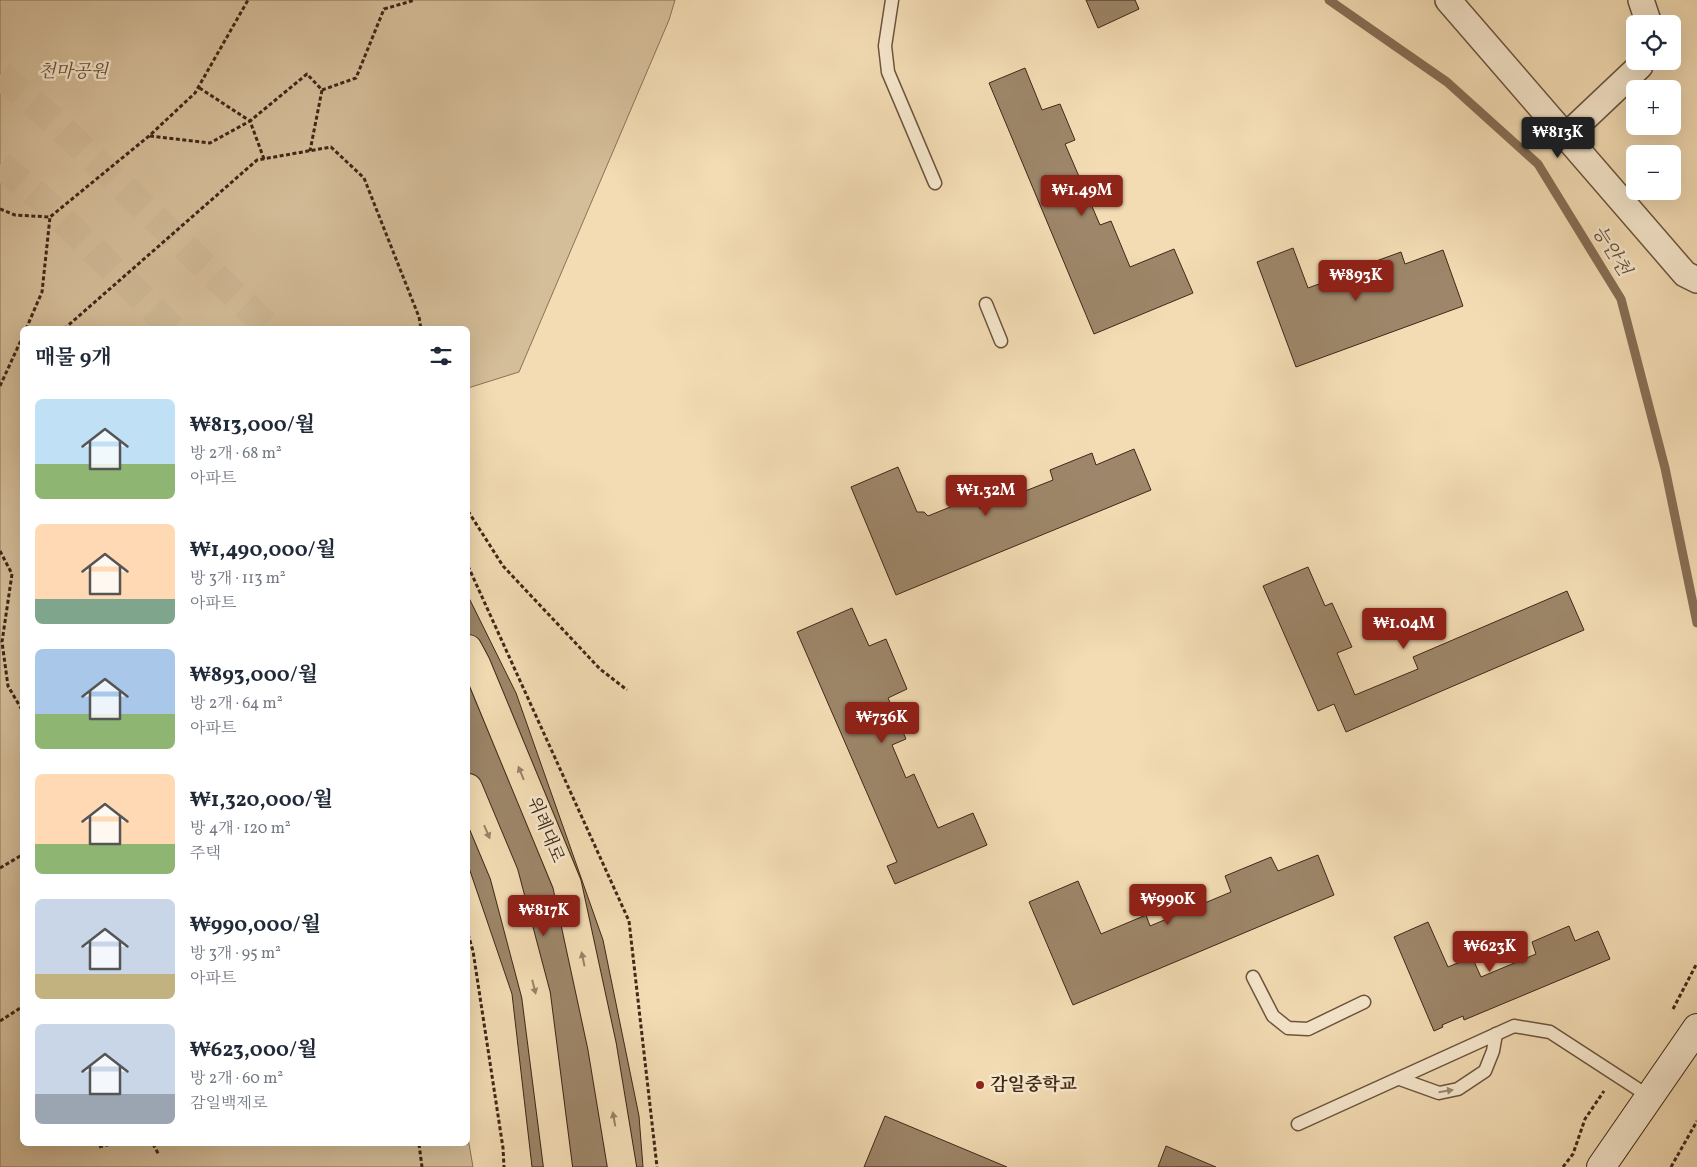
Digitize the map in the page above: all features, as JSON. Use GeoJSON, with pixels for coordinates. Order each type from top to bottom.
{"type":"FeatureCollection","features":[{"type":"Feature","properties":{"kind":"main road","name":"위례대로"},"geometry":{"type":"LineString","coordinates":[[470,652],[567,884],[602,1046],[622,1167]]}},
{"type":"Feature","properties":{"kind":"main road"},"geometry":{"type":"LineString","coordinates":[[470,793],[504,874],[536,994],[558,1167]]}},
{"type":"Feature","properties":{"kind":"main road"},"geometry":{"type":"LineString","coordinates":[[1601,1167],[1697,1028]]}},
{"type":"Feature","properties":{"kind":"street"},"geometry":{"type":"LineString","coordinates":[[1448,0],[1685,274],[1697,280]]}},
{"type":"Feature","properties":{"kind":"street"},"geometry":{"type":"LineString","coordinates":[[1641,0],[1646,15]]}},
{"type":"Feature","properties":{"kind":"street"},"geometry":{"type":"LineString","coordinates":[[1566,136],[1636,70]]}},
{"type":"Feature","properties":{"kind":"lane"},"geometry":{"type":"LineString","coordinates":[[892,0],[885,46],[888,72],[935,183]]}},
{"type":"Feature","properties":{"kind":"lane"},"geometry":{"type":"LineString","coordinates":[[986,304],[1001,341]]}},
{"type":"Feature","properties":{"kind":"lane"},"geometry":{"type":"LineString","coordinates":[[1253,977],[1273,1016],[1288,1028],[1308,1029],[1364,1002]]}},
{"type":"Feature","properties":{"kind":"lane"},"geometry":{"type":"LineString","coordinates":[[1298,1124],[1514,1026],[1550,1032],[1650,1097]]}},
{"type":"Feature","properties":{"kind":"lane"},"geometry":{"type":"LineString","coordinates":[[1400,1079],[1439,1093],[1458,1089],[1485,1071],[1494,1050],[1496,1034]]}},
{"type":"Feature","properties":{"kind":"path"},"geometry":{"type":"LineString","coordinates":[[0,209],[15,215],[50,217],[149,136],[195,93],[248,0]]}},
{"type":"Feature","properties":{"kind":"path"},"geometry":{"type":"LineString","coordinates":[[322,90],[356,78],[384,9],[415,0]]}},
{"type":"Feature","properties":{"kind":"path"},"geometry":{"type":"LineString","coordinates":[[149,136],[210,143],[250,120],[307,74],[322,90]]}},
{"type":"Feature","properties":{"kind":"path"},"geometry":{"type":"LineString","coordinates":[[198,87],[250,120],[264,159]]}},
{"type":"Feature","properties":{"kind":"path"},"geometry":{"type":"LineString","coordinates":[[310,151],[322,90]]}},
{"type":"Feature","properties":{"kind":"path"},"geometry":{"type":"LineString","coordinates":[[67,326],[257,160],[331,147],[364,178],[419,317],[420,326]]}},
{"type":"Feature","properties":{"kind":"path"},"geometry":{"type":"LineString","coordinates":[[27,326],[42,292],[50,217]]}},
{"type":"Feature","properties":{"kind":"path"},"geometry":{"type":"LineString","coordinates":[[0,386],[20,342]]}},
{"type":"Feature","properties":{"kind":"path"},"geometry":{"type":"LineString","coordinates":[[470,514],[504,566],[600,669],[627,690]]}},
{"type":"Feature","properties":{"kind":"path"},"geometry":{"type":"LineString","coordinates":[[0,551],[12,574],[2,642],[8,686],[20,707]]}},
{"type":"Feature","properties":{"kind":"path"},"geometry":{"type":"LineString","coordinates":[[0,868],[20,856]]}},
{"type":"Feature","properties":{"kind":"path"},"geometry":{"type":"LineString","coordinates":[[470,941],[503,1148],[504,1167]]}},
{"type":"Feature","properties":{"kind":"path"},"geometry":{"type":"LineString","coordinates":[[0,1021],[20,1008]]}},
{"type":"Feature","properties":{"kind":"path"},"geometry":{"type":"LineString","coordinates":[[1671,1167],[1697,1121]]}},
{"type":"Feature","properties":{"kind":"path"},"geometry":{"type":"LineString","coordinates":[[99,1148],[105,1146]]}},
{"type":"Feature","properties":{"kind":"path"},"geometry":{"type":"LineString","coordinates":[[154,1146],[159,1155]]}},
{"type":"Feature","properties":{"kind":"path"},"geometry":{"type":"LineString","coordinates":[[419,1146],[422,1167]]}},
{"type":"Feature","properties":{"kind":"green space","name":"천마공원"},"geometry":{"type":"Polygon","coordinates":[[[0,0],[675,0],[669,20],[519,372],[470,387],[470,326],[20,326],[20,1146],[469,1146],[473,1167],[0,1167],[0,0]]]}},
{"type":"Feature","properties":{"kind":"building"},"geometry":{"type":"Polygon","coordinates":[[[1086,0],[1135,0],[1139,9],[1098,28],[1086,0]]]}},
{"type":"Feature","properties":{"kind":"building"},"geometry":{"type":"Polygon","coordinates":[[[1025,68],[1042,110],[1060,104],[1075,140],[1065,144],[1100,225],[1111,221],[1130,267],[1174,249],[1193,293],[1094,334],[989,83],[1025,68]]]}},
{"type":"Feature","properties":{"kind":"building"},"geometry":{"type":"Polygon","coordinates":[[[1293,248],[1308,288],[1338,277],[1341,287],[1350,283],[1346,272],[1401,252],[1405,264],[1443,250],[1463,306],[1296,367],[1257,262],[1293,248]]]}},
{"type":"Feature","properties":{"kind":"building"},"geometry":{"type":"Polygon","coordinates":[[[1134,449],[1151,490],[896,595],[851,487],[898,467],[917,512],[924,512],[928,516],[975,497],[980,509],[1053,480],[1050,470],[1092,453],[1096,465],[1134,449]]]}},
{"type":"Feature","properties":{"kind":"building"},"geometry":{"type":"Polygon","coordinates":[[[1308,567],[1325,606],[1332,603],[1352,647],[1337,653],[1355,695],[1418,669],[1413,657],[1567,591],[1584,630],[1346,732],[1334,704],[1318,711],[1263,586],[1308,567]]]}},
{"type":"Feature","properties":{"kind":"building"},"geometry":{"type":"Polygon","coordinates":[[[470,600],[516,693],[603,940],[639,1116],[643,1167],[532,1167],[512,994],[470,871],[470,600]]]}},
{"type":"Feature","properties":{"kind":"building"},"geometry":{"type":"Polygon","coordinates":[[[852,608],[869,646],[886,639],[907,689],[888,698],[906,739],[892,745],[906,778],[914,774],[938,828],[973,813],[987,845],[895,884],[887,866],[897,862],[797,632],[852,608]]]}},
{"type":"Feature","properties":{"kind":"building"},"geometry":{"type":"Polygon","coordinates":[[[1318,855],[1334,895],[1073,1005],[1029,902],[1078,881],[1101,934],[1146,915],[1150,926],[1231,892],[1225,876],[1271,857],[1278,871],[1318,855]]]}},
{"type":"Feature","properties":{"kind":"building"},"geometry":{"type":"Polygon","coordinates":[[[1428,922],[1448,967],[1472,957],[1481,977],[1536,954],[1532,942],[1569,926],[1575,941],[1598,931],[1610,959],[1464,1020],[1463,1016],[1442,1025],[1443,1027],[1434,1031],[1394,937],[1428,922]]]}},
{"type":"Feature","properties":{"kind":"building"},"geometry":{"type":"Polygon","coordinates":[[[885,1116],[1007,1167],[864,1167],[885,1116]]]}},
{"type":"Feature","properties":{"kind":"building"},"geometry":{"type":"Polygon","coordinates":[[[1166,1146],[1216,1167],[1158,1167],[1166,1146]]]}},
{"type":"Feature","properties":{"kind":"waterway","name":"능안천"},"geometry":{"type":"LineString","coordinates":[[1329,0],[1447,82],[1538,164],[1621,299],[1665,468],[1697,623]]}},
{"type":"Feature","properties":{"kind":"tunnel"},"geometry":{"type":"LineString","coordinates":[[0,75],[53,120],[267,326]]}},
{"type":"Feature","properties":{"kind":"tunnel"},"geometry":{"type":"LineString","coordinates":[[0,165],[45,202],[170,326]]}},
{"type":"Feature","properties":{"kind":"place","name":"감일중학교"},"geometry":{"type":"Point","coordinates":[980,1085]}}]}
